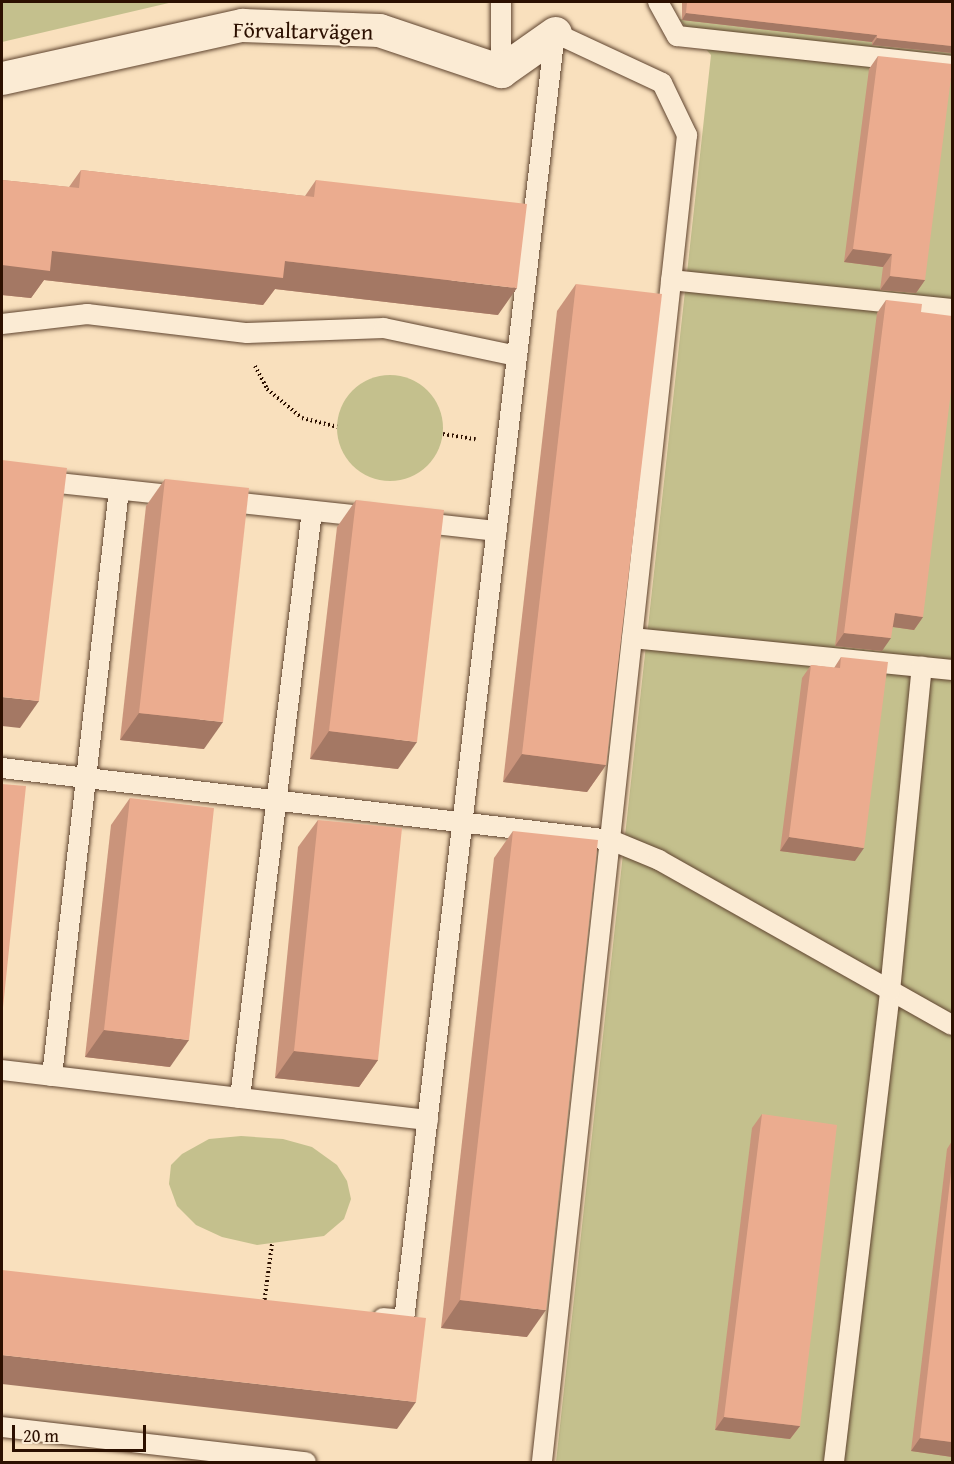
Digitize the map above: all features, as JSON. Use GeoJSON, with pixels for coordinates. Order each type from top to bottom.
{"type":"FeatureCollection","features":[{"type":"Feature","properties":{"kind":"street","name":"Förvaltarvägen"},"geometry":{"type":"LineString","coordinates":[[2,78],[242,25],[379,30],[501,71]]}},
{"type":"Feature","properties":{"kind":"street"},"geometry":{"type":"LineString","coordinates":[[501,71],[555,33]]}},
{"type":"Feature","properties":{"kind":"lane"},"geometry":{"type":"LineString","coordinates":[[501,2],[501,71]]}},
{"type":"Feature","properties":{"kind":"lane"},"geometry":{"type":"LineString","coordinates":[[658,2],[677,36],[952,66]]}},
{"type":"Feature","properties":{"kind":"lane"},"geometry":{"type":"LineString","coordinates":[[357,1315],[404,1320],[555,33],[662,83],[687,135],[542,1462]]}},
{"type":"Feature","properties":{"kind":"lane"},"geometry":{"type":"LineString","coordinates":[[671,280],[952,309]]}},
{"type":"Feature","properties":{"kind":"lane"},"geometry":{"type":"LineString","coordinates":[[2,324],[87,314],[248,333],[384,328],[517,356]]}},
{"type":"Feature","properties":{"kind":"lane"},"geometry":{"type":"LineString","coordinates":[[2,477],[496,531]]}},
{"type":"Feature","properties":{"kind":"lane"},"geometry":{"type":"LineString","coordinates":[[52,1077],[118,490]]}},
{"type":"Feature","properties":{"kind":"lane"},"geometry":{"type":"LineString","coordinates":[[240,1098],[312,511]]}},
{"type":"Feature","properties":{"kind":"lane"},"geometry":{"type":"LineString","coordinates":[[632,638],[952,670]]}},
{"type":"Feature","properties":{"kind":"lane"},"geometry":{"type":"LineString","coordinates":[[834,1462],[890,991],[922,667]]}},
{"type":"Feature","properties":{"kind":"lane"},"geometry":{"type":"LineString","coordinates":[[2,768],[610,840],[659,860],[952,1025]]}},
{"type":"Feature","properties":{"kind":"lane"},"geometry":{"type":"LineString","coordinates":[[2,1071],[428,1120]]}},
{"type":"Feature","properties":{"kind":"lane"},"geometry":{"type":"LineString","coordinates":[[2,1427],[306,1462]]}},
{"type":"Feature","properties":{"kind":"path"},"geometry":{"type":"LineString","coordinates":[[248,333],[253,362],[267,389],[302,418],[337,427]]}},
{"type":"Feature","properties":{"kind":"path"},"geometry":{"type":"LineString","coordinates":[[264,1305],[272,1244]]}},
{"type":"Feature","properties":{"kind":"shaded area"},"geometry":{"type":"Polygon","coordinates":[[[2,2],[173,2],[2,42],[2,2]]]}},
{"type":"Feature","properties":{"kind":"shaded area"},"geometry":{"type":"Polygon","coordinates":[[[679,19],[952,51],[952,1462],[556,1462],[711,55],[679,19]]]}},
{"type":"Feature","properties":{"kind":"shaded area"},"geometry":{"type":"Polygon","coordinates":[[[390,375],[410,379],[428,390],[439,408],[443,428],[439,448],[428,466],[410,477],[390,481],[370,477],[352,466],[341,448],[337,428],[341,408],[352,390],[370,379],[390,375]]]}},
{"type":"Feature","properties":{"kind":"shaded area"},"geometry":{"type":"Polygon","coordinates":[[[241,1136],[283,1139],[312,1147],[337,1165],[347,1181],[351,1199],[344,1219],[324,1236],[257,1245],[222,1237],[196,1225],[177,1206],[169,1184],[171,1165],[182,1154],[209,1139],[241,1136]]]}},
{"type":"Feature","properties":{"kind":"building"},"geometry":{"type":"Polygon","coordinates":[[[687,2],[952,2],[952,46],[686,13],[687,2]]]}},
{"type":"Feature","properties":{"kind":"building"},"geometry":{"type":"Polygon","coordinates":[[[878,56],[952,64],[925,280],[890,276],[892,254],[853,249],[878,56]]]}},
{"type":"Feature","properties":{"kind":"building"},"geometry":{"type":"Polygon","coordinates":[[[81,170],[314,197],[316,180],[527,204],[517,288],[285,261],[283,278],[52,251],[50,271],[2,265],[2,180],[79,188],[81,170]]]}},
{"type":"Feature","properties":{"kind":"building"},"geometry":{"type":"Polygon","coordinates":[[[576,284],[662,294],[606,765],[522,754],[576,284]]]}},
{"type":"Feature","properties":{"kind":"building"},"geometry":{"type":"Polygon","coordinates":[[[886,300],[922,304],[921,312],[952,316],[952,383],[923,617],[895,613],[891,638],[844,633],[886,300]]]}},
{"type":"Feature","properties":{"kind":"building"},"geometry":{"type":"Polygon","coordinates":[[[2,460],[67,468],[39,701],[2,697],[2,460]]]}},
{"type":"Feature","properties":{"kind":"building"},"geometry":{"type":"Polygon","coordinates":[[[165,479],[249,488],[223,722],[139,713],[165,479]]]}},
{"type":"Feature","properties":{"kind":"building"},"geometry":{"type":"Polygon","coordinates":[[[356,500],[444,510],[417,742],[329,731],[356,500]]]}},
{"type":"Feature","properties":{"kind":"building"},"geometry":{"type":"Polygon","coordinates":[[[841,657],[888,662],[864,848],[789,837],[811,665],[840,668],[841,657]]]}},
{"type":"Feature","properties":{"kind":"building"},"geometry":{"type":"Polygon","coordinates":[[[2,784],[26,786],[2,1017],[2,784]]]}},
{"type":"Feature","properties":{"kind":"building"},"geometry":{"type":"Polygon","coordinates":[[[130,798],[214,808],[189,1040],[104,1030],[130,798]]]}},
{"type":"Feature","properties":{"kind":"building"},"geometry":{"type":"Polygon","coordinates":[[[318,820],[402,828],[378,1060],[294,1051],[318,820]]]}},
{"type":"Feature","properties":{"kind":"building"},"geometry":{"type":"Polygon","coordinates":[[[513,831],[598,840],[546,1310],[460,1300],[513,831]]]}},
{"type":"Feature","properties":{"kind":"building"},"geometry":{"type":"Polygon","coordinates":[[[762,1114],[837,1125],[800,1426],[724,1417],[762,1114]]]}},
{"type":"Feature","properties":{"kind":"building"},"geometry":{"type":"Polygon","coordinates":[[[952,1164],[952,1442],[920,1438],[952,1164]]]}},
{"type":"Feature","properties":{"kind":"building"},"geometry":{"type":"Polygon","coordinates":[[[2,1270],[426,1318],[416,1402],[2,1355],[2,1270]]]}}]}
